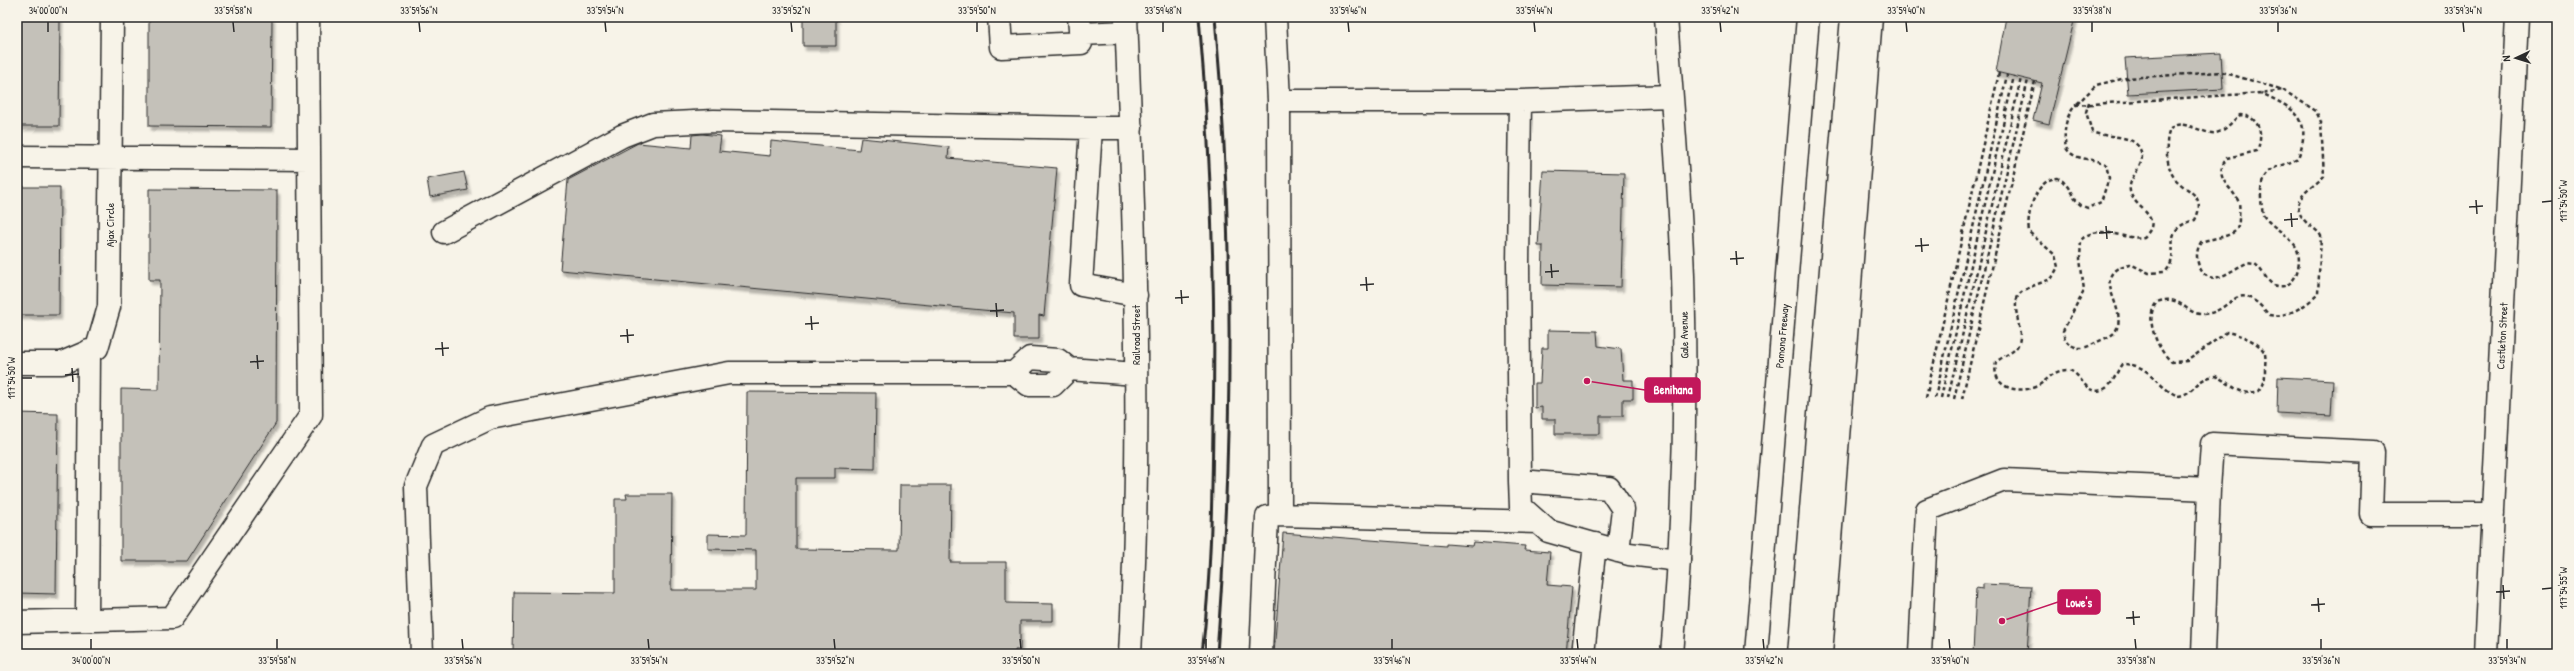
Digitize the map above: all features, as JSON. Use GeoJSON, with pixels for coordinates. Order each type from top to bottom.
{"type":"FeatureCollection","features":[{"type":"Feature","properties":{"kind":"main road","name":"Ajax Circle"},"geometry":{"type":"LineString","coordinates":[[17,363],[62,363],[97,348],[109,307],[112,17]]}},
{"type":"Feature","properties":{"kind":"main road"},"geometry":{"type":"LineString","coordinates":[[17,622],[172,618],[310,415],[308,17]]}},
{"type":"Feature","properties":{"kind":"main road"},"geometry":{"type":"LineString","coordinates":[[999,17],[1001,47],[1081,43],[1080,26],[1126,25]]}},
{"type":"Feature","properties":{"kind":"main road"},"geometry":{"type":"LineString","coordinates":[[1275,17],[1279,101],[1280,515]]}},
{"type":"Feature","properties":{"kind":"main road","name":"Gale Avenue"},"geometry":{"type":"LineString","coordinates":[[1666,17],[1683,275],[1685,396],[1679,560],[1672,654]]}},
{"type":"Feature","properties":{"kind":"main road","name":"Pomona Freeway"},"geometry":{"type":"LineString","coordinates":[[1756,654],[1808,17]]}},
{"type":"Feature","properties":{"kind":"main road"},"geometry":{"type":"LineString","coordinates":[[1785,654],[1836,17]]}},
{"type":"Feature","properties":{"kind":"main road"},"geometry":{"type":"LineString","coordinates":[[1799,654],[1852,17]]}},
{"type":"Feature","properties":{"kind":"main road"},"geometry":{"type":"LineString","coordinates":[[1821,654],[1871,17]]}},
{"type":"Feature","properties":{"kind":"main road","name":"Castleton Street"},"geometry":{"type":"LineString","coordinates":[[2486,654],[2517,17]]}},
{"type":"Feature","properties":{"kind":"main road","name":"Railroad Street"},"geometry":{"type":"LineString","coordinates":[[1126,25],[1136,295],[1136,544],[1130,654]]}},
{"type":"Feature","properties":{"kind":"main road"},"geometry":{"type":"LineString","coordinates":[[1279,101],[1520,101],[1671,96]]}},
{"type":"Feature","properties":{"kind":"main road"},"geometry":{"type":"LineString","coordinates":[[1520,101],[1518,273],[1520,507],[1548,531],[1618,551],[1679,560]]}},
{"type":"Feature","properties":{"kind":"main road"},"geometry":{"type":"LineString","coordinates":[[444,232],[622,136],[653,124],[714,121],[1131,128]]}},
{"type":"Feature","properties":{"kind":"main road"},"geometry":{"type":"LineString","coordinates":[[1091,128],[1080,285],[1136,295]]}},
{"type":"Feature","properties":{"kind":"main road"},"geometry":{"type":"LineString","coordinates":[[17,157],[309,159]]}},
{"type":"Feature","properties":{"kind":"main road"},"geometry":{"type":"LineString","coordinates":[[87,620],[89,351]]}},
{"type":"Feature","properties":{"kind":"main road"},"geometry":{"type":"LineString","coordinates":[[422,654],[416,486],[433,445],[490,418],[729,373],[1014,373],[1030,358],[1058,360],[1069,369],[1136,374]]}},
{"type":"Feature","properties":{"kind":"main road"},"geometry":{"type":"LineString","coordinates":[[2203,654],[2212,444],[2373,452],[2371,514],[2493,514]]}},
{"type":"Feature","properties":{"kind":"main road"},"geometry":{"type":"LineString","coordinates":[[1920,654],[1928,510],[2004,480],[2209,490]]}},
{"type":"Feature","properties":{"kind":"main road"},"geometry":{"type":"LineString","coordinates":[[1520,481],[1609,488],[1623,509],[1618,551]]}},
{"type":"Feature","properties":{"kind":"main road"},"geometry":{"type":"LineString","coordinates":[[1261,654],[1267,517],[1280,515],[1538,522]]}},
{"type":"Feature","properties":{"kind":"main road"},"geometry":{"type":"LineString","coordinates":[[1583,654],[1595,544]]}},
{"type":"Feature","properties":{"kind":"path"},"geometry":{"type":"LineString","coordinates":[[2222,72],[2283,90],[2316,111],[2321,122],[2324,176],[2319,182],[2306,190],[2301,197],[2300,208],[2301,215],[2305,222],[2318,230],[2321,236],[2318,294],[2312,301],[2284,316],[2269,314],[2259,302],[2245,296],[2237,297],[2204,314],[2196,314],[2181,303],[2171,300],[2157,302],[2151,312],[2151,319],[2161,351],[2172,362],[2187,361],[2227,332],[2246,339],[2259,347],[2265,355],[2264,385],[2259,391],[2245,394],[2215,376],[2202,379],[2191,392],[2178,396],[2171,394],[2144,369],[2130,364],[2122,364],[2111,384],[2098,390],[2089,389],[2075,374],[2068,370],[2051,374],[2039,384],[2028,388],[2003,386],[1996,378],[1996,362],[2015,349],[2019,343],[2017,311],[2019,294],[2024,290],[2052,278],[2058,267],[2055,255],[2029,232],[2028,223],[2040,187],[2046,180],[2058,178],[2067,184],[2076,203],[2088,208],[2101,202],[2109,178],[2106,164],[2098,160],[2074,157],[2066,148],[2065,126],[2070,111],[2076,104],[2096,85],[2134,78],[2222,72]]}},
{"type":"Feature","properties":{"kind":"path"},"geometry":{"type":"LineString","coordinates":[[1926,398],[1999,73]]}},
{"type":"Feature","properties":{"kind":"path"},"geometry":{"type":"LineString","coordinates":[[1935,398],[2007,75]]}},
{"type":"Feature","properties":{"kind":"path"},"geometry":{"type":"LineString","coordinates":[[1941,398],[2014,76]]}},
{"type":"Feature","properties":{"kind":"path"},"geometry":{"type":"LineString","coordinates":[[1948,398],[2021,78]]}},
{"type":"Feature","properties":{"kind":"path"},"geometry":{"type":"LineString","coordinates":[[1954,399],[2028,80]]}},
{"type":"Feature","properties":{"kind":"path"},"geometry":{"type":"LineString","coordinates":[[1962,399],[2035,81]]}},
{"type":"Feature","properties":{"kind":"path"},"geometry":{"type":"LineString","coordinates":[[2076,104],[2089,102],[2261,93],[2283,90]]}},
{"type":"Feature","properties":{"kind":"path"},"geometry":{"type":"LineString","coordinates":[[2089,102],[2086,112],[2092,132],[2102,136],[2127,139],[2137,145],[2142,154],[2142,164],[2130,185],[2130,192],[2150,218],[2151,225],[2144,237],[2133,239],[2102,231],[2087,234],[2081,240],[2080,259],[2084,290],[2063,331],[2064,338],[2076,348],[2084,348],[2113,334],[2118,326],[2117,308],[2110,288],[2109,279],[2114,271],[2130,264],[2149,273],[2165,272],[2172,259],[2171,240],[2175,231],[2184,223],[2195,220],[2198,204],[2195,195],[2172,174],[2166,148],[2167,136],[2173,128],[2182,124],[2192,125],[2208,133],[2216,133],[2224,130],[2240,115],[2254,119],[2261,130],[2261,142],[2257,151],[2227,158],[2223,163],[2221,174],[2225,185],[2239,205],[2239,224],[2234,231],[2225,236],[2202,242],[2198,248],[2196,258],[2200,268],[2208,276],[2215,278],[2224,277],[2247,263],[2256,264],[2263,271],[2271,284],[2278,286],[2295,279],[2298,270],[2296,247],[2268,222],[2263,215],[2262,184],[2265,176],[2271,170],[2298,158],[2305,134],[2299,115],[2290,108],[2261,93]]}},
{"type":"Feature","properties":{"kind":"building"},"geometry":{"type":"Polygon","coordinates":[[[17,17],[60,17],[59,126],[17,126],[17,17]]]}},
{"type":"Feature","properties":{"kind":"building"},"geometry":{"type":"Polygon","coordinates":[[[149,17],[272,17],[271,127],[149,126],[149,17]]]}},
{"type":"Feature","properties":{"kind":"building"},"geometry":{"type":"Polygon","coordinates":[[[803,17],[836,17],[836,46],[803,46],[803,17]]]}},
{"type":"Feature","properties":{"kind":"building"},"geometry":{"type":"Polygon","coordinates":[[[2006,17],[2075,17],[2049,124],[2033,120],[2042,83],[1996,72],[2006,17]]]}},
{"type":"Feature","properties":{"kind":"building"},"geometry":{"type":"Polygon","coordinates":[[[2221,53],[2223,89],[2128,94],[2125,58],[2221,53]]]}},
{"type":"Feature","properties":{"kind":"building"},"geometry":{"type":"Polygon","coordinates":[[[702,134],[721,136],[719,151],[770,156],[771,141],[859,150],[861,138],[949,147],[948,158],[1057,168],[1044,316],[1039,315],[1039,339],[1014,339],[1014,313],[560,270],[568,180],[638,143],[691,148],[692,135],[702,134]]]}},
{"type":"Feature","properties":{"kind":"building"},"geometry":{"type":"Polygon","coordinates":[[[1543,171],[1624,173],[1621,287],[1542,285],[1543,246],[1538,246],[1543,171]]]}},
{"type":"Feature","properties":{"kind":"building"},"geometry":{"type":"Polygon","coordinates":[[[464,172],[468,190],[430,197],[427,179],[464,172]]]}},
{"type":"Feature","properties":{"kind":"building"},"geometry":{"type":"Polygon","coordinates":[[[17,187],[60,187],[59,315],[17,315],[17,187]]]}},
{"type":"Feature","properties":{"kind":"building"},"geometry":{"type":"Polygon","coordinates":[[[149,189],[277,190],[276,423],[187,561],[121,561],[121,389],[159,390],[160,280],[149,280],[149,189]]]}},
{"type":"Feature","properties":{"kind":"building"},"geometry":{"type":"Polygon","coordinates":[[[1548,330],[1597,331],[1598,346],[1621,349],[1623,380],[1633,380],[1633,399],[1623,399],[1623,416],[1600,416],[1600,434],[1555,434],[1555,419],[1542,419],[1542,407],[1535,408],[1535,383],[1540,383],[1542,348],[1548,348],[1548,330]]]}},
{"type":"Feature","properties":{"kind":"building"},"geometry":{"type":"Polygon","coordinates":[[[2278,377],[2333,380],[2331,416],[2277,413],[2278,377]]]}},
{"type":"Feature","properties":{"kind":"building"},"geometry":{"type":"Polygon","coordinates":[[[747,392],[876,393],[875,469],[835,468],[835,478],[796,478],[796,549],[899,550],[900,485],[951,485],[950,562],[1006,562],[1006,603],[1053,604],[1053,621],[1020,621],[1020,650],[1015,650],[1015,654],[513,654],[514,592],[615,593],[615,499],[627,499],[626,494],[672,494],[671,590],[756,590],[756,550],[708,549],[708,534],[746,535],[747,392]]]}},
{"type":"Feature","properties":{"kind":"building"},"geometry":{"type":"Polygon","coordinates":[[[17,413],[58,414],[56,594],[17,593],[17,413]]]}},
{"type":"Feature","properties":{"kind":"building"},"geometry":{"type":"Polygon","coordinates":[[[1283,533],[1446,546],[1446,544],[1472,546],[1473,542],[1525,546],[1524,550],[1550,552],[1547,585],[1572,587],[1566,654],[1274,654],[1283,533]]]}},
{"type":"Feature","properties":{"kind":"building"},"geometry":{"type":"Polygon","coordinates":[[[1983,584],[2031,586],[2027,654],[1973,654],[1976,588],[1983,589],[1983,584]]]}},
{"type":"Feature","properties":{"kind":"railway"},"geometry":{"type":"LineString","coordinates":[[1199,17],[1207,119],[1212,222],[1214,324],[1213,455],[1210,540],[1202,654]]}},
{"type":"Feature","properties":{"kind":"railway"},"geometry":{"type":"LineString","coordinates":[[1215,17],[1226,176],[1229,336],[1226,495],[1217,654]]}},
{"type":"Feature","properties":{"kind":"place","name":"Benihana"},"geometry":{"type":"Point","coordinates":[1587,381]}},
{"type":"Feature","properties":{"kind":"place","name":"Lowe's"},"geometry":{"type":"Point","coordinates":[2002,621]}}]}
